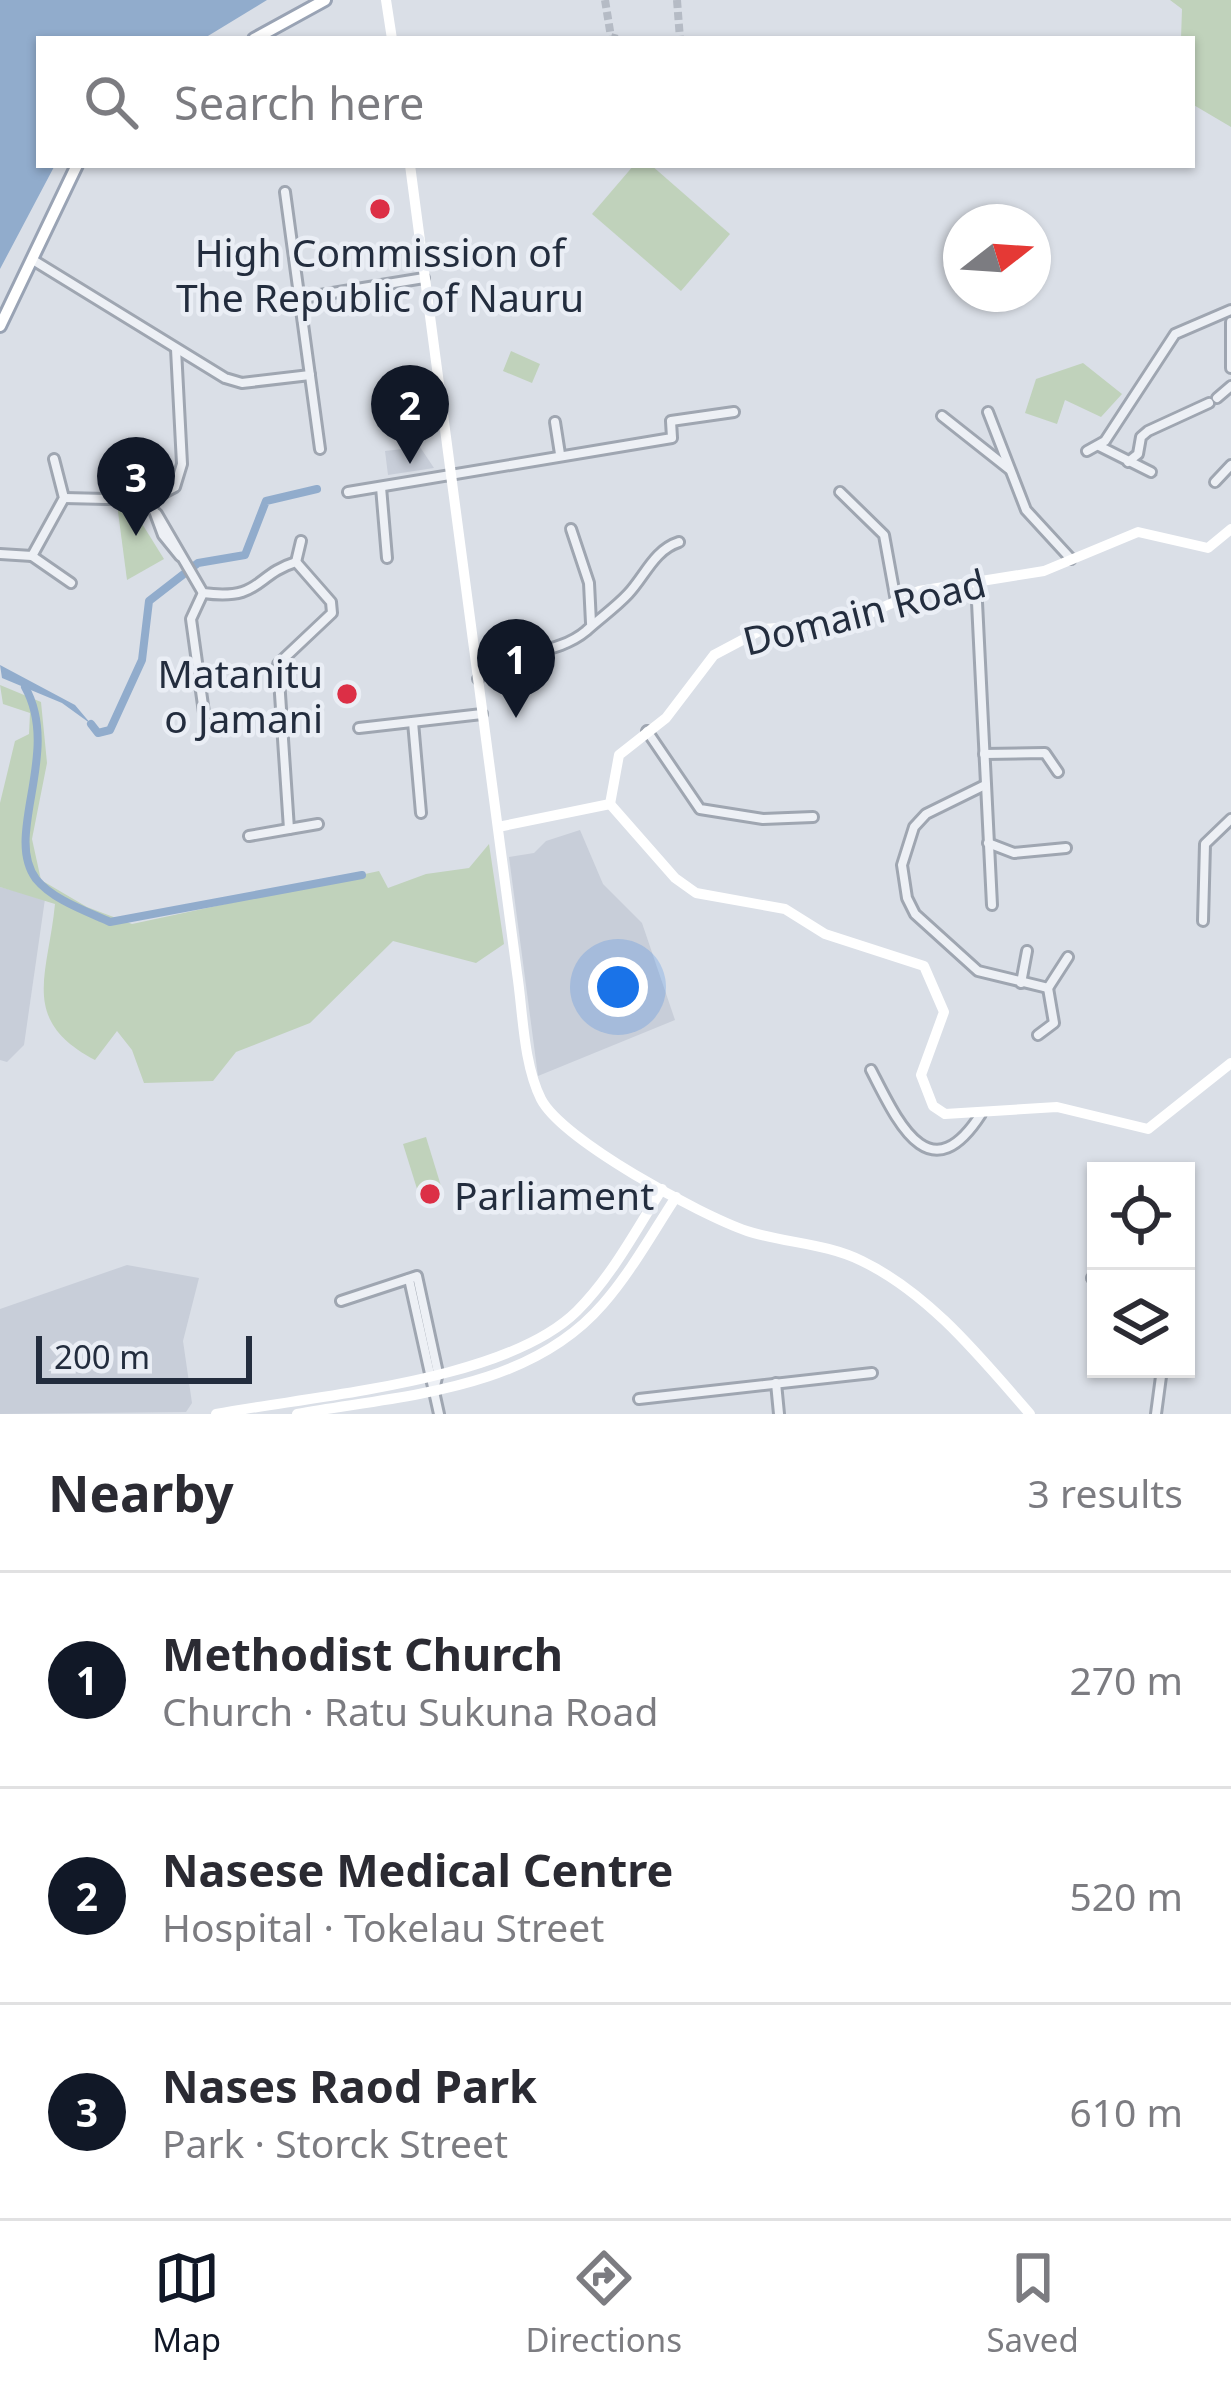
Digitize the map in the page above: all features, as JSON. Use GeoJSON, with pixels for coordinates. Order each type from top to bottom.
{"type":"FeatureCollection","features":[{"type":"Feature","properties":{"kind":"main road"},"geometry":{"type":"LineString","coordinates":[[259,36],[325,0]]}},
{"type":"Feature","properties":{"kind":"main road"},"geometry":{"type":"LineString","coordinates":[[386,0],[392,36]]}},
{"type":"Feature","properties":{"kind":"main road"},"geometry":{"type":"LineString","coordinates":[[0,326],[76,168]]}},
{"type":"Feature","properties":{"kind":"main road"},"geometry":{"type":"LineString","coordinates":[[410,168],[448,479],[537,1090],[563,1127],[676,1197],[745,1230],[867,1263],[919,1297],[1030,1414]]}},
{"type":"Feature","properties":{"kind":"main road","name":"Domain Road"},"geometry":{"type":"LineString","coordinates":[[610,804],[619,754],[679,703],[698,668],[738,639],[786,624],[848,623],[896,601],[976,580],[1044,571],[1138,532],[1208,548],[1230,533]]}},
{"type":"Feature","properties":{"kind":"main road"},"geometry":{"type":"LineString","coordinates":[[498,826],[610,804],[675,878],[696,893],[785,909],[826,934],[924,966],[944,1012],[921,1075],[925,1092],[945,1114],[1057,1107],[1148,1129],[1231,1064]]}},
{"type":"Feature","properties":{"kind":"main road"},"geometry":{"type":"LineString","coordinates":[[216,1414],[502,1358],[577,1312],[611,1270],[662,1189]]}},
{"type":"Feature","properties":{"kind":"main road"},"geometry":{"type":"LineString","coordinates":[[297,1414],[505,1372],[570,1335],[604,1303],[676,1197]]}},
{"type":"Feature","properties":{"kind":"street"},"geometry":{"type":"LineString","coordinates":[[285,192],[320,449]]}},
{"type":"Feature","properties":{"kind":"street"},"geometry":{"type":"LineString","coordinates":[[33,260],[176,349],[242,383],[310,375]]}},
{"type":"Feature","properties":{"kind":"street"},"geometry":{"type":"LineString","coordinates":[[302,298],[424,278]]}},
{"type":"Feature","properties":{"kind":"street"},"geometry":{"type":"LineString","coordinates":[[1087,451],[1099,446],[1175,334],[1231,310]]}},
{"type":"Feature","properties":{"kind":"street"},"geometry":{"type":"LineString","coordinates":[[1231,322],[1231,368]]}},
{"type":"Feature","properties":{"kind":"street"},"geometry":{"type":"LineString","coordinates":[[64,498],[150,500],[169,494],[179,478],[176,349]]}},
{"type":"Feature","properties":{"kind":"street"},"geometry":{"type":"LineString","coordinates":[[1128,462],[1138,454],[1148,431],[1213,401],[1231,386]]}},
{"type":"Feature","properties":{"kind":"street"},"geometry":{"type":"LineString","coordinates":[[348,492],[448,479],[492,464],[672,438],[671,421],[734,412]]}},
{"type":"Feature","properties":{"kind":"street"},"geometry":{"type":"LineString","coordinates":[[988,412],[1026,510],[1072,560]]}},
{"type":"Feature","properties":{"kind":"street"},"geometry":{"type":"LineString","coordinates":[[942,416],[1010,470]]}},
{"type":"Feature","properties":{"kind":"street"},"geometry":{"type":"LineString","coordinates":[[555,422],[560,454]]}},
{"type":"Feature","properties":{"kind":"street"},"geometry":{"type":"LineString","coordinates":[[1099,446],[1151,472]]}},
{"type":"Feature","properties":{"kind":"street"},"geometry":{"type":"LineString","coordinates":[[32,556],[64,498],[54,459]]}},
{"type":"Feature","properties":{"kind":"street"},"geometry":{"type":"LineString","coordinates":[[1214,482],[1231,465]]}},
{"type":"Feature","properties":{"kind":"street"},"geometry":{"type":"LineString","coordinates":[[381,487],[387,558]]}},
{"type":"Feature","properties":{"kind":"street"},"geometry":{"type":"LineString","coordinates":[[840,492],[884,535],[896,601]]}},
{"type":"Feature","properties":{"kind":"street"},"geometry":{"type":"LineString","coordinates":[[150,500],[172,551],[187,565],[203,593]]}},
{"type":"Feature","properties":{"kind":"street"},"geometry":{"type":"LineString","coordinates":[[572,529],[589,584],[591,624]]}},
{"type":"Feature","properties":{"kind":"street"},"geometry":{"type":"LineString","coordinates":[[203,593],[230,597],[258,589],[296,562],[301,541]]}},
{"type":"Feature","properties":{"kind":"street"},"geometry":{"type":"LineString","coordinates":[[477,680],[498,662],[557,647],[591,624],[632,590],[663,549],[679,542]]}},
{"type":"Feature","properties":{"kind":"street"},"geometry":{"type":"LineString","coordinates":[[0,554],[32,556],[71,583]]}},
{"type":"Feature","properties":{"kind":"street"},"geometry":{"type":"LineString","coordinates":[[289,829],[278,664],[332,613],[331,602],[296,562]]}},
{"type":"Feature","properties":{"kind":"street"},"geometry":{"type":"LineString","coordinates":[[976,580],[992,905]]}},
{"type":"Feature","properties":{"kind":"street"},"geometry":{"type":"LineString","coordinates":[[203,593],[191,619],[206,727]]}},
{"type":"Feature","properties":{"kind":"street"},"geometry":{"type":"LineString","coordinates":[[472,651],[498,662]]}},
{"type":"Feature","properties":{"kind":"street"},"geometry":{"type":"LineString","coordinates":[[359,728],[482,714]]}},
{"type":"Feature","properties":{"kind":"street"},"geometry":{"type":"LineString","coordinates":[[412,722],[421,813]]}},
{"type":"Feature","properties":{"kind":"street"},"geometry":{"type":"LineString","coordinates":[[646,730],[700,808],[763,819],[813,817]]}},
{"type":"Feature","properties":{"kind":"street"},"geometry":{"type":"LineString","coordinates":[[984,754],[1046,753],[1058,772]]}},
{"type":"Feature","properties":{"kind":"street"},"geometry":{"type":"LineString","coordinates":[[985,785],[926,814],[914,827],[902,881],[916,914],[978,971],[1048,988]]}},
{"type":"Feature","properties":{"kind":"street"},"geometry":{"type":"LineString","coordinates":[[1203,921],[1205,844],[1231,819]]}},
{"type":"Feature","properties":{"kind":"street"},"geometry":{"type":"LineString","coordinates":[[249,836],[318,824]]}},
{"type":"Feature","properties":{"kind":"street"},"geometry":{"type":"LineString","coordinates":[[987,842],[1014,853],[1066,848]]}},
{"type":"Feature","properties":{"kind":"street"},"geometry":{"type":"LineString","coordinates":[[1022,983],[1027,951]]}},
{"type":"Feature","properties":{"kind":"street"},"geometry":{"type":"LineString","coordinates":[[1038,1035],[1054,1022],[1048,988],[1067,958]]}},
{"type":"Feature","properties":{"kind":"street"},"geometry":{"type":"LineString","coordinates":[[871,1070],[903,1131],[924,1148],[943,1149],[966,1137],[981,1114]]}},
{"type":"Feature","properties":{"kind":"street"},"geometry":{"type":"LineString","coordinates":[[340,1301],[413,1278],[440,1414]]}},
{"type":"Feature","properties":{"kind":"street"},"geometry":{"type":"LineString","coordinates":[[639,1399],[872,1373]]}},
{"type":"Feature","properties":{"kind":"street"},"geometry":{"type":"LineString","coordinates":[[1156,1414],[1161,1378]]}},
{"type":"Feature","properties":{"kind":"street"},"geometry":{"type":"LineString","coordinates":[[776,1383],[779,1414]]}},
{"type":"Feature","properties":{"kind":"shaded area"},"geometry":{"type":"Polygon","coordinates":[[[420,447],[434,468],[388,475],[385,451],[420,447]]]}},
{"type":"Feature","properties":{"kind":"shaded area"},"geometry":{"type":"Polygon","coordinates":[[[580,830],[603,884],[642,923],[675,1020],[538,1076],[509,857],[534,853],[546,841],[580,830]]]}},
{"type":"Feature","properties":{"kind":"shaded area"},"geometry":{"type":"Polygon","coordinates":[[[0,887],[45,899],[24,1045],[7,1062],[0,1060],[0,887]]]}},
{"type":"Feature","properties":{"kind":"shaded area"},"geometry":{"type":"Polygon","coordinates":[[[127,1265],[199,1278],[183,1341],[192,1403],[186,1412],[0,1414],[0,1309],[127,1265]]]}},
{"type":"Feature","properties":{"kind":"green space"},"geometry":{"type":"Polygon","coordinates":[[[1170,0],[1231,0],[1231,127],[1195,106],[1195,36],[1181,36],[1182,9],[1170,0]]]}},
{"type":"Feature","properties":{"kind":"green space"},"geometry":{"type":"Polygon","coordinates":[[[631,168],[654,168],[730,234],[681,291],[592,214],[631,168]]]}},
{"type":"Feature","properties":{"kind":"green space"},"geometry":{"type":"Polygon","coordinates":[[[511,351],[540,364],[532,383],[503,371],[511,351]]]}},
{"type":"Feature","properties":{"kind":"green space"},"geometry":{"type":"Polygon","coordinates":[[[1083,363],[1122,394],[1101,417],[1065,400],[1057,424],[1025,413],[1036,379],[1083,363]]]}},
{"type":"Feature","properties":{"kind":"green space"},"geometry":{"type":"Polygon","coordinates":[[[117,504],[131,506],[164,559],[127,580],[117,504]]]}},
{"type":"Feature","properties":{"kind":"green space"},"geometry":{"type":"Polygon","coordinates":[[[0,685],[41,702],[47,763],[32,839],[41,880],[87,907],[132,924],[379,871],[388,888],[426,874],[469,868],[489,844],[504,944],[476,963],[393,941],[310,1023],[236,1052],[213,1081],[144,1083],[132,1050],[117,1031],[95,1060],[71,1045],[47,1012],[45,974],[55,904],[0,887],[0,803],[15,741],[29,734],[30,713],[3,704],[0,685]]]}},
{"type":"Feature","properties":{"kind":"green space"},"geometry":{"type":"Polygon","coordinates":[[[426,1137],[441,1186],[418,1192],[403,1144],[426,1137]]]}},
{"type":"Feature","properties":{"kind":"water"},"geometry":{"type":"Polygon","coordinates":[[[0,0],[267,0],[208,36],[36,36],[36,168],[53,168],[0,269],[0,0]]]}},
{"type":"Feature","properties":{"kind":"water"},"geometry":{"type":"Polygon","coordinates":[[[0,665],[75,705],[91,724],[62,703],[2,678],[0,665]]]}},
{"type":"Feature","properties":{"kind":"waterway"},"geometry":{"type":"LineString","coordinates":[[91,724],[98,733],[110,730],[142,660],[149,601],[198,563],[245,555],[266,501],[317,489]]}},
{"type":"Feature","properties":{"kind":"waterway"},"geometry":{"type":"LineString","coordinates":[[25,687],[35,712],[38,739],[26,840],[28,861],[36,879],[61,899],[110,922],[362,875]]}},
{"type":"Feature","properties":{"kind":"tunnel"},"geometry":{"type":"LineString","coordinates":[[605,0],[611,36]]}},
{"type":"Feature","properties":{"kind":"tunnel"},"geometry":{"type":"LineString","coordinates":[[677,0],[680,36]]}},
{"type":"Feature","properties":{"kind":"place","name":"High Commission of The Republic of Nauru"},"geometry":{"type":"Point","coordinates":[380,209]}},
{"type":"Feature","properties":{"kind":"place","name":"Nasese Medical Centre"},"geometry":{"type":"Point","coordinates":[410,464]}},
{"type":"Feature","properties":{"kind":"place","name":"Nases Raod Park"},"geometry":{"type":"Point","coordinates":[136,536]}},
{"type":"Feature","properties":{"kind":"place","name":"Matanitu o Jamani"},"geometry":{"type":"Point","coordinates":[347,694]}},
{"type":"Feature","properties":{"kind":"place","name":"Methodist Church"},"geometry":{"type":"Point","coordinates":[516,718]}},
{"type":"Feature","properties":{"kind":"place","name":"Parliament"},"geometry":{"type":"Point","coordinates":[430,1194]}}]}
